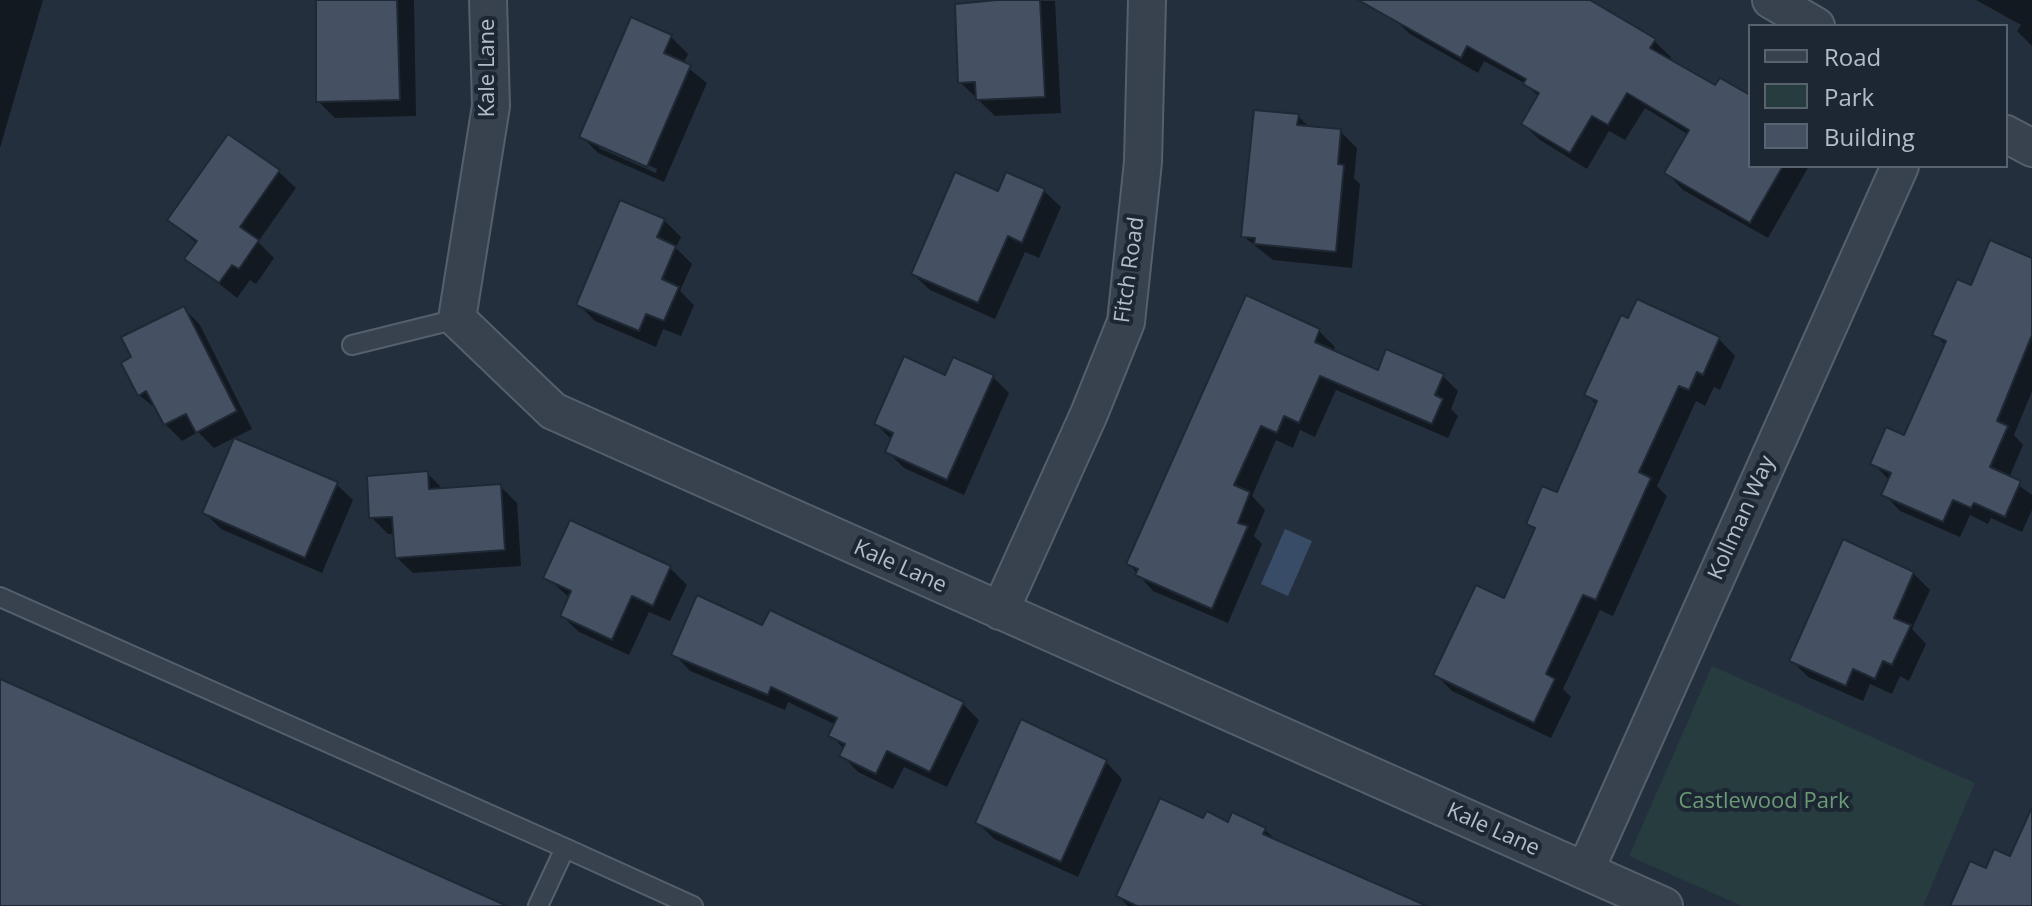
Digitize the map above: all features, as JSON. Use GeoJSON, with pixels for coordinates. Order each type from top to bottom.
{"type":"FeatureCollection","features":[{"type":"Feature","properties":{"kind":"street","name":"Kale Lane"},"geometry":{"type":"LineString","coordinates":[[488,0],[491,106],[457,319],[553,411],[1664,906]]}},
{"type":"Feature","properties":{"kind":"street","name":"Fitch Road"},"geometry":{"type":"LineString","coordinates":[[1000,611],[1089,414],[1126,322],[1143,162],[1147,0]]}},
{"type":"Feature","properties":{"kind":"street"},"geometry":{"type":"LineString","coordinates":[[1771,0],[1813,24]]}},
{"type":"Feature","properties":{"kind":"street"},"geometry":{"type":"LineString","coordinates":[[2008,135],[2032,148]]}},
{"type":"Feature","properties":{"kind":"street","name":"Kollman Way"},"geometry":{"type":"LineString","coordinates":[[1585,871],[1899,168]]}},
{"type":"Feature","properties":{"kind":"lane"},"geometry":{"type":"LineString","coordinates":[[352,345],[457,319]]}},
{"type":"Feature","properties":{"kind":"lane"},"geometry":{"type":"LineString","coordinates":[[0,597],[693,906]]}},
{"type":"Feature","properties":{"kind":"lane"},"geometry":{"type":"LineString","coordinates":[[538,906],[565,848]]}},
{"type":"Feature","properties":{"kind":"green space","name":"Castlewood Park"},"geometry":{"type":"Polygon","coordinates":[[[1712,666],[1975,783],[1923,906],[1742,906],[1629,856],[1712,666]]]}},
{"type":"Feature","properties":{"kind":"water"},"geometry":{"type":"Polygon","coordinates":[[[1285,529],[1312,541],[1288,596],[1261,584],[1285,529]]]}},
{"type":"Feature","properties":{"kind":"building"},"geometry":{"type":"Polygon","coordinates":[[[316,0],[397,0],[400,100],[316,102],[316,0]]]}},
{"type":"Feature","properties":{"kind":"building"},"geometry":{"type":"Polygon","coordinates":[[[1040,0],[1045,97],[976,100],[975,82],[958,83],[955,4],[1040,0]]]}},
{"type":"Feature","properties":{"kind":"building"},"geometry":{"type":"Polygon","coordinates":[[[1358,0],[1590,0],[1656,39],[1650,48],[1715,85],[1720,78],[1748,94],[1748,168],[1782,168],[1750,223],[1664,173],[1689,130],[1627,93],[1608,125],[1592,116],[1570,153],[1521,124],[1539,93],[1523,84],[1526,79],[1467,46],[1461,58],[1358,0]]]}},
{"type":"Feature","properties":{"kind":"building"},"geometry":{"type":"Polygon","coordinates":[[[631,17],[672,35],[664,53],[691,65],[647,167],[579,137],[631,17]]]}},
{"type":"Feature","properties":{"kind":"building"},"geometry":{"type":"Polygon","coordinates":[[[1254,110],[1299,114],[1297,125],[1341,129],[1338,164],[1344,165],[1336,252],[1254,244],[1255,238],[1241,237],[1254,110]]]}},
{"type":"Feature","properties":{"kind":"building"},"geometry":{"type":"Polygon","coordinates":[[[228,134],[280,170],[240,227],[259,240],[239,269],[232,265],[219,283],[184,259],[197,241],[167,220],[228,134]]]}},
{"type":"Feature","properties":{"kind":"building"},"geometry":{"type":"Polygon","coordinates":[[[955,172],[998,191],[1006,172],[1045,189],[1022,243],[1008,236],[978,303],[911,274],[955,172]]]}},
{"type":"Feature","properties":{"kind":"building"},"geometry":{"type":"Polygon","coordinates":[[[620,200],[665,219],[657,237],[676,246],[662,279],[679,287],[664,321],[646,314],[639,331],[576,305],[620,200]]]}},
{"type":"Feature","properties":{"kind":"building"},"geometry":{"type":"Polygon","coordinates":[[[1990,240],[2032,258],[2032,335],[1997,421],[2008,426],[1990,467],[2021,481],[2005,517],[1974,503],[1971,508],[1953,500],[1943,522],[1881,495],[1891,473],[1870,464],[1886,427],[1904,435],[1946,341],[1932,335],[1957,279],[1971,285],[1990,240]]]}},
{"type":"Feature","properties":{"kind":"building"},"geometry":{"type":"Polygon","coordinates":[[[1246,295],[1320,329],[1315,342],[1378,370],[1386,349],[1444,374],[1435,395],[1443,399],[1432,424],[1320,376],[1299,423],[1284,416],[1277,433],[1261,426],[1234,485],[1250,492],[1238,523],[1248,526],[1212,609],[1135,575],[1138,569],[1126,564],[1246,295]]]}},
{"type":"Feature","properties":{"kind":"building"},"geometry":{"type":"Polygon","coordinates":[[[1637,299],[1720,337],[1703,375],[1697,372],[1689,390],[1679,386],[1639,472],[1651,478],[1596,600],[1583,595],[1546,674],[1555,679],[1534,723],[1433,675],[1476,585],[1504,598],[1535,528],[1526,524],[1542,486],[1557,492],[1597,401],[1584,395],[1621,315],[1628,318],[1637,299]]]}},
{"type":"Feature","properties":{"kind":"building"},"geometry":{"type":"Polygon","coordinates":[[[184,306],[237,411],[196,433],[186,414],[164,425],[146,391],[138,396],[121,363],[131,357],[121,337],[184,306]]]}},
{"type":"Feature","properties":{"kind":"building"},"geometry":{"type":"Polygon","coordinates":[[[904,356],[945,375],[953,357],[994,375],[947,480],[885,452],[893,433],[874,424],[904,356]]]}},
{"type":"Feature","properties":{"kind":"building"},"geometry":{"type":"Polygon","coordinates":[[[234,438],[338,482],[305,558],[202,513],[234,438]]]}},
{"type":"Feature","properties":{"kind":"building"},"geometry":{"type":"Polygon","coordinates":[[[428,471],[429,489],[501,484],[505,550],[395,558],[392,517],[369,518],[367,476],[428,471]]]}},
{"type":"Feature","properties":{"kind":"building"},"geometry":{"type":"Polygon","coordinates":[[[570,520],[671,566],[653,606],[632,596],[612,640],[560,616],[571,591],[543,578],[570,520]]]}},
{"type":"Feature","properties":{"kind":"building"},"geometry":{"type":"Polygon","coordinates":[[[1843,539],[1914,572],[1894,618],[1911,625],[1892,665],[1883,661],[1875,679],[1853,669],[1846,686],[1789,661],[1843,539]]]}},
{"type":"Feature","properties":{"kind":"building"},"geometry":{"type":"Polygon","coordinates":[[[697,595],[762,625],[770,610],[964,702],[930,772],[887,751],[876,774],[839,756],[845,744],[828,736],[837,718],[771,687],[768,695],[671,655],[697,595]]]}},
{"type":"Feature","properties":{"kind":"building"},"geometry":{"type":"Polygon","coordinates":[[[0,679],[507,906],[0,906],[0,679]]]}},
{"type":"Feature","properties":{"kind":"building"},"geometry":{"type":"Polygon","coordinates":[[[1021,719],[1107,760],[1061,862],[975,823],[1021,719]]]}},
{"type":"Feature","properties":{"kind":"building"},"geometry":{"type":"Polygon","coordinates":[[[1160,798],[1203,818],[1207,811],[1228,822],[1232,812],[1266,828],[1263,834],[1427,906],[1137,906],[1116,896],[1160,798]]]}},
{"type":"Feature","properties":{"kind":"building"},"geometry":{"type":"Polygon","coordinates":[[[2032,807],[2032,906],[1950,906],[1970,861],[1986,868],[1994,849],[2010,856],[2032,807]]]}}]}
